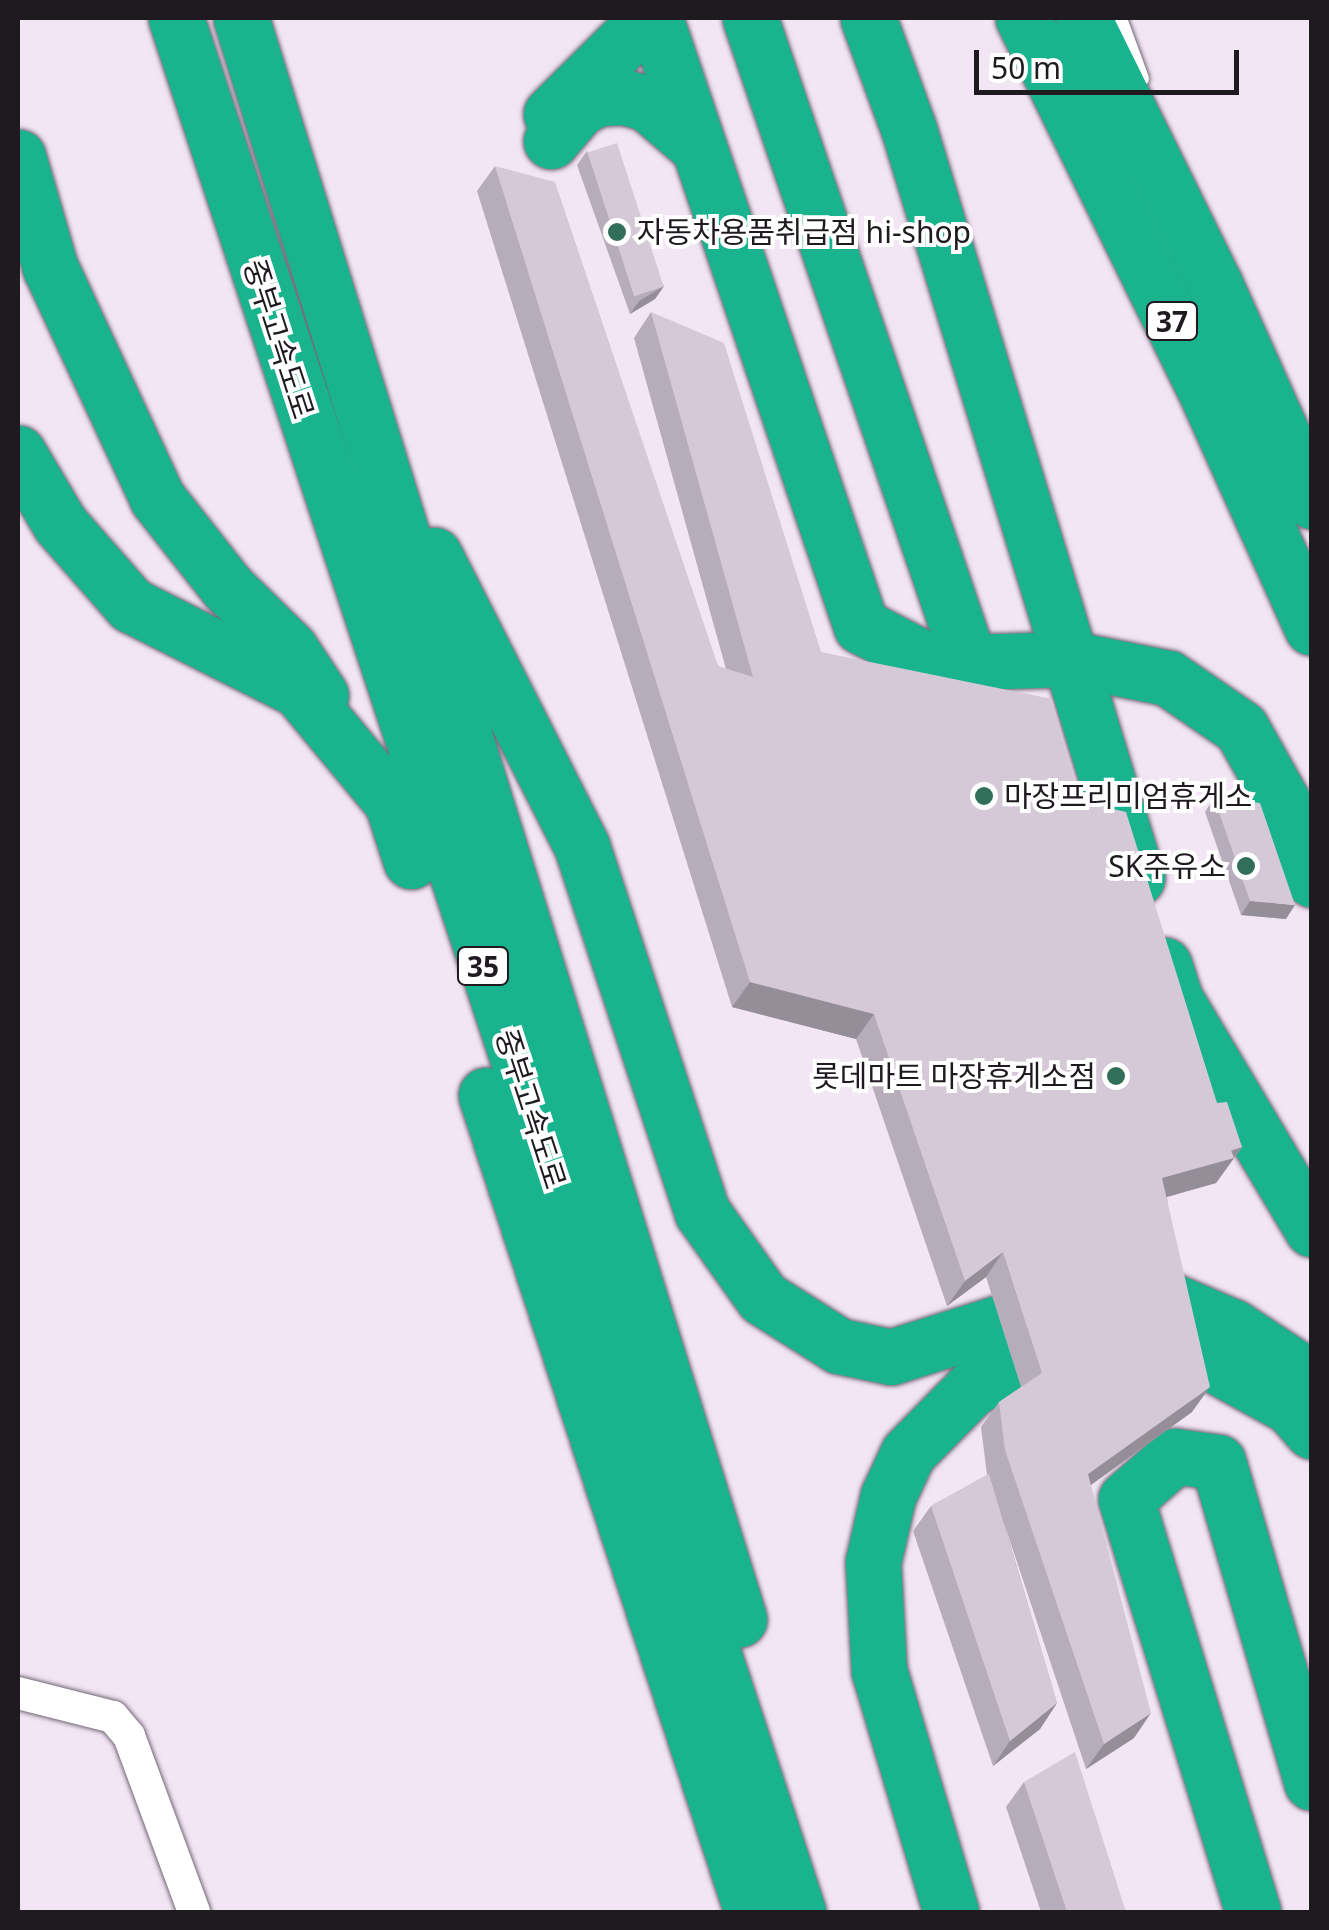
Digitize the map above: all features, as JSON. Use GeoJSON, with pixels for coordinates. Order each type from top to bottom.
{"type":"FeatureCollection","features":[{"type":"Feature","properties":{"kind":"highway","name":"중부고속도로"},"geometry":{"type":"LineString","coordinates":[[176,18],[390,685],[798,1912]]}},
{"type":"Feature","properties":{"kind":"highway","name":"중부고속도로"},"geometry":{"type":"LineString","coordinates":[[241,18],[833,1912]]}},
{"type":"Feature","properties":{"kind":"highway"},"geometry":{"type":"LineString","coordinates":[[697,146],[647,103],[624,97],[598,98],[541,138],[651,18],[697,146],[861,626],[932,663],[1073,659],[1168,678],[1241,728],[1282,801],[1312,880]]}},
{"type":"Feature","properties":{"kind":"highway"},"geometry":{"type":"LineString","coordinates":[[750,18],[970,662]]}},
{"type":"Feature","properties":{"kind":"highway"},"geometry":{"type":"LineString","coordinates":[[868,18],[909,130],[1030,542],[1073,659],[1175,999],[1312,1230]]}},
{"type":"Feature","properties":{"kind":"highway","name":"37"},"geometry":{"type":"LineString","coordinates":[[1023,18],[1203,385],[1312,628]]}},
{"type":"Feature","properties":{"kind":"highway","name":"37"},"geometry":{"type":"LineString","coordinates":[[1083,18],[1216,284],[1312,501]]}},
{"type":"Feature","properties":{"kind":"highway"},"geometry":{"type":"LineString","coordinates":[[18,157],[50,268],[157,498],[228,587],[290,649],[380,787]]}},
{"type":"Feature","properties":{"kind":"highway"},"geometry":{"type":"LineString","coordinates":[[369,426],[582,847],[702,1212],[764,1298],[839,1346],[891,1358],[1005,1346],[972,1388],[908,1453],[888,1496],[873,1562],[879,1671],[951,1912]]}},
{"type":"Feature","properties":{"kind":"highway"},"geometry":{"type":"LineString","coordinates":[[18,453],[60,524],[131,605],[299,690],[392,802],[752,1912]]}},
{"type":"Feature","properties":{"kind":"highway"},"geometry":{"type":"LineString","coordinates":[[1312,1379],[1233,1326],[1176,1324],[1291,1407],[1312,1431]]}},
{"type":"Feature","properties":{"kind":"highway"},"geometry":{"type":"LineString","coordinates":[[1253,1912],[1126,1499],[1175,1456],[1218,1462],[1312,1783]]}},
{"type":"Feature","properties":{"kind":"street"},"geometry":{"type":"LineString","coordinates":[[18,1693],[97,1711],[130,1736],[194,1912]]}},
{"type":"Feature","properties":{"kind":"lane"},"geometry":{"type":"LineString","coordinates":[[1120,18],[1145,89]]}},
{"type":"Feature","properties":{"kind":"lane"},"geometry":{"type":"LineString","coordinates":[[1158,124],[1216,284]]}},
{"type":"Feature","properties":{"kind":"building"},"geometry":{"type":"Polygon","coordinates":[[[617,143],[664,287],[634,296],[588,153],[617,143]]]}},
{"type":"Feature","properties":{"kind":"building"},"geometry":{"type":"Polygon","coordinates":[[[495,166],[555,182],[718,666],[753,677],[651,312],[724,343],[821,652],[1052,699],[1080,801],[1126,812],[1217,1103],[1227,1102],[1242,1147],[1231,1150],[1234,1158],[1162,1178],[1210,1387],[1088,1474],[1151,1713],[1104,1744],[1005,1450],[999,1402],[1042,1373],[1003,1252],[965,1281],[874,1014],[750,982],[495,166]]]}},
{"type":"Feature","properties":{"kind":"building"},"geometry":{"type":"Polygon","coordinates":[[[1214,798],[1260,803],[1295,905],[1250,901],[1214,798]]]}},
{"type":"Feature","properties":{"kind":"building"},"geometry":{"type":"Polygon","coordinates":[[[989,1474],[1057,1703],[1010,1741],[931,1506],[989,1474]]]}},
{"type":"Feature","properties":{"kind":"building"},"geometry":{"type":"Polygon","coordinates":[[[1075,1752],[1126,1912],[1067,1912],[1024,1782],[1075,1752]]]}},
{"type":"Feature","properties":{"kind":"place","name":"자동차용품취급점 hi-shop"},"geometry":{"type":"Point","coordinates":[617,232]}},
{"type":"Feature","properties":{"kind":"place","name":"마장프리미엄휴게소"},"geometry":{"type":"Point","coordinates":[984,796]}},
{"type":"Feature","properties":{"kind":"place","name":"SK주유소"},"geometry":{"type":"Point","coordinates":[1246,866]}},
{"type":"Feature","properties":{"kind":"place","name":"롯데마트 마장휴게소점"},"geometry":{"type":"Point","coordinates":[1116,1076]}}]}
